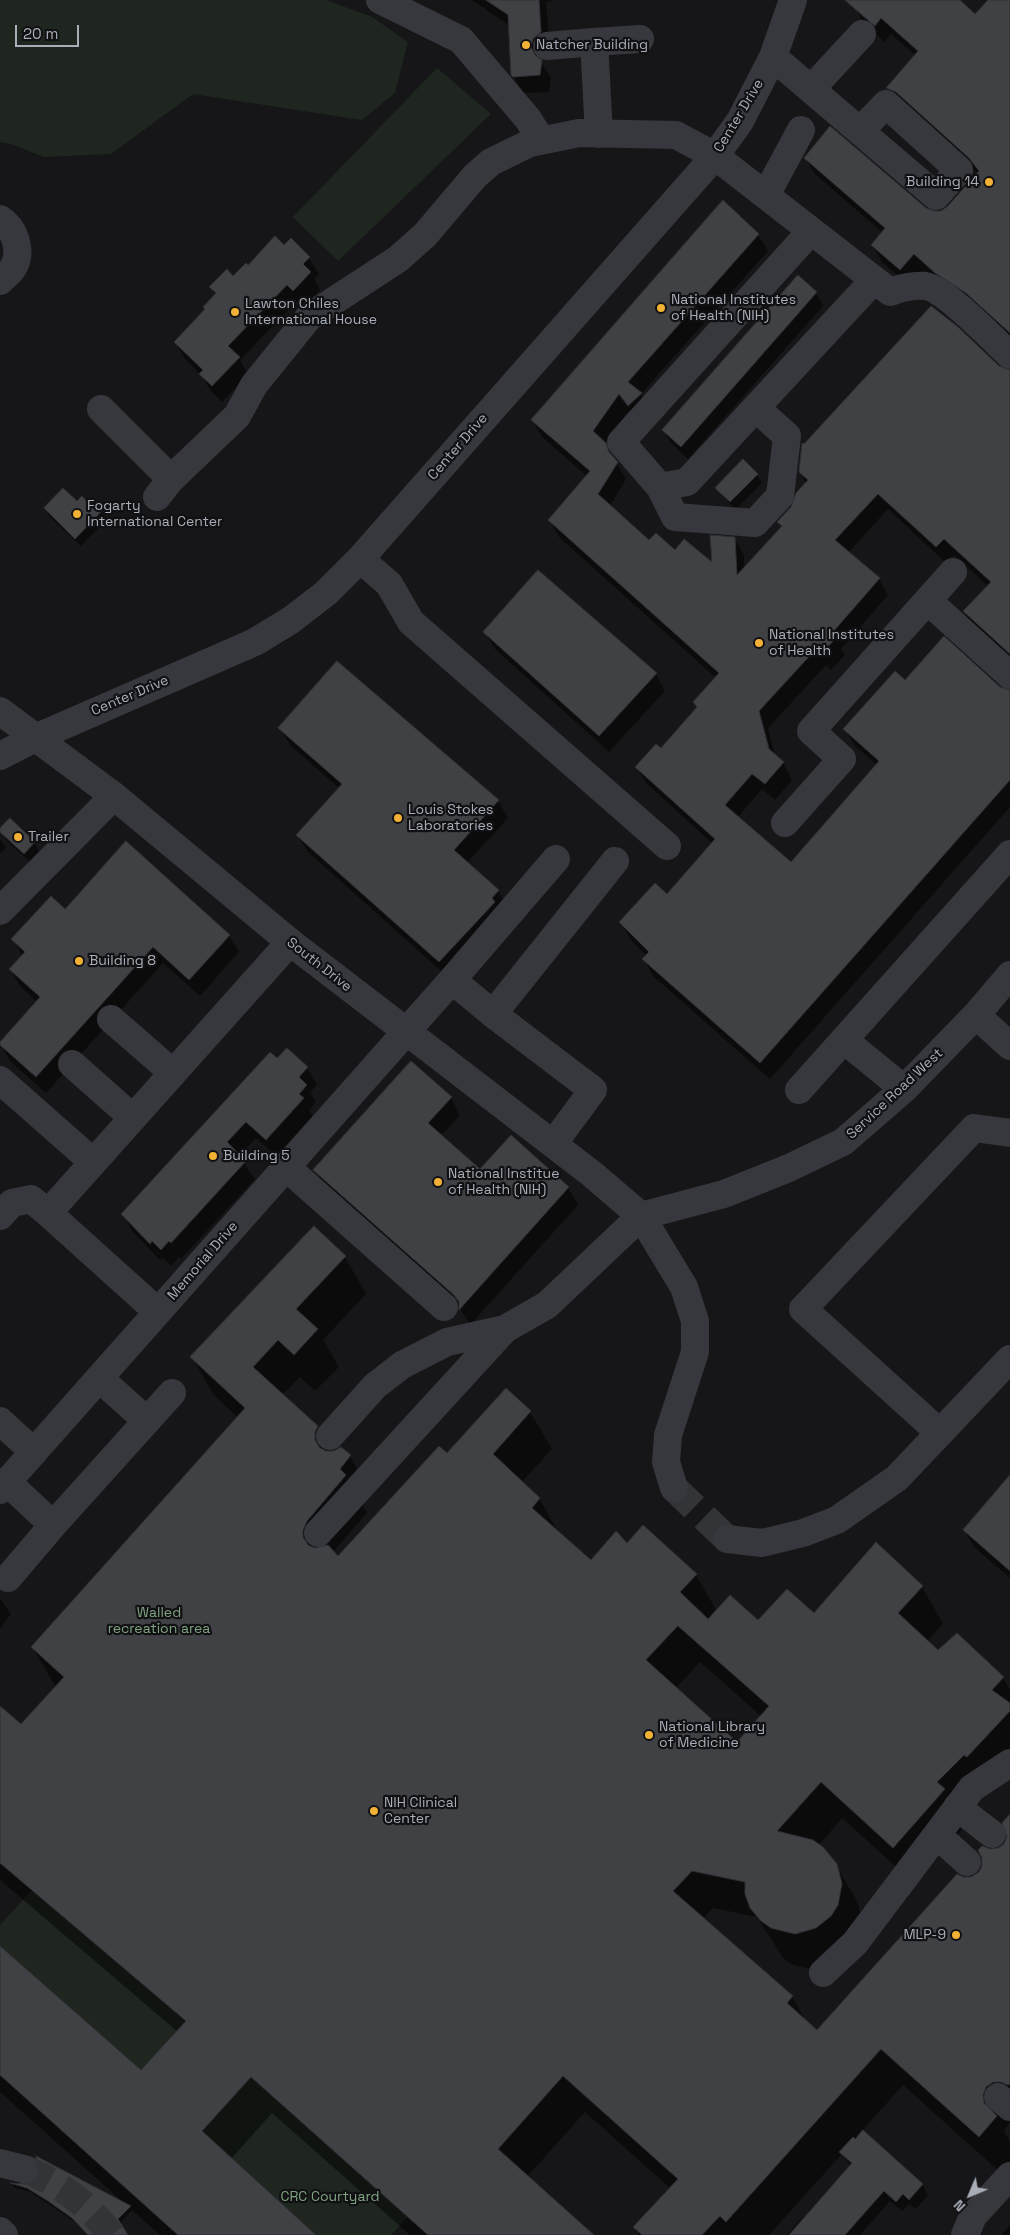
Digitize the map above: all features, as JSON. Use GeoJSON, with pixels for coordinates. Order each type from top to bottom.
{"type":"FeatureCollection","features":[{"type":"Feature","properties":{"kind":"street"},"geometry":{"type":"LineString","coordinates":[[380,0],[460,40],[528,119],[542,140]]}},
{"type":"Feature","properties":{"kind":"street","name":"Center Drive"},"geometry":{"type":"LineString","coordinates":[[0,756],[35,738],[255,642],[290,620],[326,593],[360,559],[715,156],[740,121],[773,57],[793,0]]}},
{"type":"Feature","properties":{"kind":"street"},"geometry":{"type":"LineString","coordinates":[[811,89],[862,34]]}},
{"type":"Feature","properties":{"kind":"street"},"geometry":{"type":"LineString","coordinates":[[547,46],[640,39]]}},
{"type":"Feature","properties":{"kind":"street"},"geometry":{"type":"LineString","coordinates":[[594,42],[599,134]]}},
{"type":"Feature","properties":{"kind":"street"},"geometry":{"type":"LineString","coordinates":[[773,57],[860,131]]}},
{"type":"Feature","properties":{"kind":"street"},"geometry":{"type":"LineString","coordinates":[[766,195],[801,130]]}},
{"type":"Feature","properties":{"kind":"street"},"geometry":{"type":"LineString","coordinates":[[101,409],[164,488],[237,416],[254,385],[309,317],[398,259],[425,235],[475,176],[491,162],[511,151],[542,140],[579,133],[676,135],[715,156],[890,292],[905,287],[926,286],[949,300],[1010,355]]}},
{"type":"Feature","properties":{"kind":"street"},"geometry":{"type":"LineString","coordinates":[[0,219],[14,236],[18,252],[14,267],[0,281]]}},
{"type":"Feature","properties":{"kind":"street"},"geometry":{"type":"LineString","coordinates":[[756,408],[787,436],[780,496],[755,523],[675,517],[660,486],[621,442],[811,231]]}},
{"type":"Feature","properties":{"kind":"street"},"geometry":{"type":"LineString","coordinates":[[660,486],[687,482],[874,280]]}},
{"type":"Feature","properties":{"kind":"street"},"geometry":{"type":"LineString","coordinates":[[360,559],[390,584],[411,622],[667,846]]}},
{"type":"Feature","properties":{"kind":"street"},"geometry":{"type":"LineString","coordinates":[[784,823],[842,759],[811,731],[953,572]]}},
{"type":"Feature","properties":{"kind":"street"},"geometry":{"type":"LineString","coordinates":[[928,601],[1010,675]]}},
{"type":"Feature","properties":{"kind":"street","name":"South Drive"},"geometry":{"type":"LineString","coordinates":[[0,711],[114,796],[290,942],[553,1144],[641,1216],[684,1287],[694,1321],[695,1352],[668,1435],[666,1462],[674,1488]]}},
{"type":"Feature","properties":{"kind":"street"},"geometry":{"type":"LineString","coordinates":[[0,911],[114,796]]}},
{"type":"Feature","properties":{"kind":"street"},"geometry":{"type":"LineString","coordinates":[[799,1090],[1010,854]]}},
{"type":"Feature","properties":{"kind":"street","name":"Memorial Drive"},"geometry":{"type":"LineString","coordinates":[[3,1486],[452,980],[556,858]]}},
{"type":"Feature","properties":{"kind":"street"},"geometry":{"type":"LineString","coordinates":[[493,1014],[615,861]]}},
{"type":"Feature","properties":{"kind":"street"},"geometry":{"type":"LineString","coordinates":[[48,1213],[290,942]]}},
{"type":"Feature","properties":{"kind":"street","name":"Service Road West"},"geometry":{"type":"LineString","coordinates":[[641,1216],[724,1194],[789,1168],[843,1142],[904,1088],[976,1015],[1010,975]]}},
{"type":"Feature","properties":{"kind":"street"},"geometry":{"type":"LineString","coordinates":[[452,980],[493,1014],[593,1090],[553,1144]]}},
{"type":"Feature","properties":{"kind":"street"},"geometry":{"type":"LineString","coordinates":[[976,1015],[1010,1046]]}},
{"type":"Feature","properties":{"kind":"street"},"geometry":{"type":"LineString","coordinates":[[111,1019],[173,1073]]}},
{"type":"Feature","properties":{"kind":"street"},"geometry":{"type":"LineString","coordinates":[[844,1040],[904,1088]]}},
{"type":"Feature","properties":{"kind":"street"},"geometry":{"type":"LineString","coordinates":[[72,1064],[133,1118]]}},
{"type":"Feature","properties":{"kind":"street"},"geometry":{"type":"LineString","coordinates":[[0,1080],[93,1162]]}},
{"type":"Feature","properties":{"kind":"street"},"geometry":{"type":"LineString","coordinates":[[940,1432],[803,1309],[974,1128],[1010,1133]]}},
{"type":"Feature","properties":{"kind":"street"},"geometry":{"type":"LineString","coordinates":[[286,1167],[444,1307]]}},
{"type":"Feature","properties":{"kind":"street"},"geometry":{"type":"LineString","coordinates":[[0,1216],[12,1204],[31,1199],[158,1312]]}},
{"type":"Feature","properties":{"kind":"street"},"geometry":{"type":"LineString","coordinates":[[330,1436],[375,1386],[402,1365],[447,1342],[505,1329],[547,1305],[641,1216]]}},
{"type":"Feature","properties":{"kind":"street"},"geometry":{"type":"LineString","coordinates":[[318,1533],[505,1329]]}},
{"type":"Feature","properties":{"kind":"street"},"geometry":{"type":"LineString","coordinates":[[727,1539],[762,1543],[803,1533],[838,1520],[897,1478],[1010,1359]]}},
{"type":"Feature","properties":{"kind":"street"},"geometry":{"type":"LineString","coordinates":[[99,1378],[147,1421]]}},
{"type":"Feature","properties":{"kind":"street"},"geometry":{"type":"LineString","coordinates":[[8,1578],[53,1524],[172,1393]]}},
{"type":"Feature","properties":{"kind":"street"},"geometry":{"type":"LineString","coordinates":[[0,1421],[34,1452]]}},
{"type":"Feature","properties":{"kind":"street"},"geometry":{"type":"LineString","coordinates":[[3,1486],[53,1524]]}},
{"type":"Feature","properties":{"kind":"street"},"geometry":{"type":"LineString","coordinates":[[823,1973],[854,1943],[972,1788],[1010,1763]]}},
{"type":"Feature","properties":{"kind":"street"},"geometry":{"type":"LineString","coordinates":[[957,1807],[992,1834]]}},
{"type":"Feature","properties":{"kind":"street"},"geometry":{"type":"LineString","coordinates":[[937,1835],[967,1862]]}},
{"type":"Feature","properties":{"kind":"street"},"geometry":{"type":"LineString","coordinates":[[965,2235],[973,2216],[1010,2176]]}},
{"type":"Feature","properties":{"kind":"street"},"geometry":{"type":"LineString","coordinates":[[0,2231],[4,2235]]}},
{"type":"Feature","properties":{"kind":"green space"},"geometry":{"type":"Polygon","coordinates":[[[0,0],[326,0],[372,17],[408,42],[395,93],[362,120],[193,94],[111,154],[44,157],[11,144],[0,142],[0,0]]]}},
{"type":"Feature","properties":{"kind":"green space"},"geometry":{"type":"Polygon","coordinates":[[[437,68],[491,114],[338,261],[293,217],[437,68]]]}},
{"type":"Feature","properties":{"kind":"green space"},"geometry":{"type":"Polygon","coordinates":[[[32,1890],[186,2021],[141,2070],[0,1946],[0,1925],[32,1890]]]}},
{"type":"Feature","properties":{"kind":"green space","name":"CRC Courtyard"},"geometry":{"type":"Polygon","coordinates":[[[251,2077],[408,2217],[391,2235],[316,2235],[202,2131],[251,2077]]]}},
{"type":"Feature","properties":{"kind":"building","name":"Natcher Building"},"geometry":{"type":"Polygon","coordinates":[[[486,0],[539,0],[541,32],[533,39],[531,47],[535,55],[542,60],[540,75],[513,77],[511,75],[508,15],[486,0]]]}},
{"type":"Feature","properties":{"kind":"building"},"geometry":{"type":"Polygon","coordinates":[[[845,0],[960,0],[975,14],[988,0],[1010,0],[1010,333],[966,293],[935,273],[914,254],[900,270],[871,245],[885,228],[804,158],[830,126],[926,208],[934,211],[941,211],[948,206],[979,171],[969,158],[896,92],[886,88],[918,51],[881,18],[875,26],[845,0]]]}},
{"type":"Feature","properties":{"kind":"building"},"geometry":{"type":"Polygon","coordinates":[[[723,200],[759,234],[628,382],[642,393],[628,406],[619,394],[593,431],[606,443],[609,452],[618,462],[598,494],[649,540],[656,533],[675,550],[684,539],[712,562],[710,535],[735,537],[737,575],[782,526],[777,522],[791,507],[796,493],[808,480],[799,472],[802,443],[804,444],[931,306],[958,327],[999,366],[1010,370],[1010,654],[963,611],[991,582],[944,539],[936,547],[878,494],[835,540],[880,578],[832,633],[836,638],[821,654],[816,649],[759,711],[769,749],[784,762],[765,784],[752,774],[725,805],[791,862],[879,761],[843,729],[895,671],[905,680],[944,636],[1000,687],[1010,690],[1010,780],[760,1063],[642,959],[649,952],[619,922],[655,883],[667,894],[715,839],[635,767],[656,744],[661,748],[697,707],[693,702],[719,673],[548,520],[590,471],[531,420],[723,200]]]}},
{"type":"Feature","properties":{"kind":"building","name":"Lawton Chiles International House"},"geometry":{"type":"Polygon","coordinates":[[[275,236],[284,245],[291,238],[310,257],[303,264],[311,272],[293,291],[287,285],[228,346],[240,357],[212,386],[199,374],[203,370],[174,342],[205,309],[203,307],[216,293],[209,287],[227,269],[233,276],[246,263],[248,265],[275,236]]]}},
{"type":"Feature","properties":{"kind":"building","name":"National Institutes of Health (NIH)"},"geometry":{"type":"Polygon","coordinates":[[[798,275],[817,292],[681,447],[662,430],[798,275]]]}},
{"type":"Feature","properties":{"kind":"building"},"geometry":{"type":"Polygon","coordinates":[[[743,459],[758,474],[730,502],[715,488],[743,459]]]}},
{"type":"Feature","properties":{"kind":"building","name":"Fogarty International Center"},"geometry":{"type":"Polygon","coordinates":[[[63,488],[77,501],[82,496],[87,502],[89,499],[102,511],[75,539],[44,508],[63,488]]]}},
{"type":"Feature","properties":{"kind":"building"},"geometry":{"type":"Polygon","coordinates":[[[538,570],[657,673],[599,736],[483,632],[538,570]]]}},
{"type":"Feature","properties":{"kind":"building","name":"Louis Stokes Laboratories"},"geometry":{"type":"Polygon","coordinates":[[[337,661],[499,800],[454,850],[499,890],[492,898],[495,902],[439,962],[296,835],[342,784],[278,728],[337,661]]]}},
{"type":"Feature","properties":{"kind":"building","name":"Trailer"},"geometry":{"type":"Polygon","coordinates":[[[10,818],[35,842],[24,854],[0,832],[0,828],[10,818]]]}},
{"type":"Feature","properties":{"kind":"building","name":"Building 8"},"geometry":{"type":"Polygon","coordinates":[[[126,841],[230,935],[189,980],[153,947],[36,1077],[0,1045],[0,1042],[40,997],[9,969],[25,952],[11,939],[51,896],[65,909],[126,841]]]}},
{"type":"Feature","properties":{"kind":"building","name":"Building 5"},"geometry":{"type":"Polygon","coordinates":[[[287,1048],[308,1067],[299,1077],[307,1085],[299,1094],[304,1098],[266,1140],[246,1122],[227,1142],[246,1161],[171,1243],[169,1241],[161,1250],[152,1241],[150,1244],[121,1214],[270,1052],[277,1058],[287,1048]]]}},
{"type":"Feature","properties":{"kind":"building","name":"National Institue of Health (NIH)"},"geometry":{"type":"Polygon","coordinates":[[[411,1061],[452,1097],[428,1123],[480,1169],[511,1135],[569,1187],[459,1310],[459,1302],[454,1295],[313,1170],[411,1061]]]}},
{"type":"Feature","properties":{"kind":"building","name":"NIH Clinical Center"},"geometry":{"type":"Polygon","coordinates":[[[314,1226],[346,1256],[296,1309],[318,1329],[294,1355],[278,1340],[253,1367],[318,1426],[315,1432],[315,1440],[320,1448],[326,1451],[334,1451],[341,1447],[351,1455],[340,1469],[346,1475],[307,1521],[303,1530],[303,1537],[308,1545],[315,1548],[328,1545],[338,1556],[439,1446],[447,1453],[506,1388],[531,1411],[493,1454],[540,1498],[532,1508],[591,1560],[616,1531],[627,1543],[643,1525],[697,1574],[680,1592],[708,1619],[730,1595],[758,1620],[787,1589],[814,1613],[876,1542],[923,1586],[898,1613],[938,1650],[957,1633],[1004,1677],[992,1690],[1010,1703],[1010,1711],[967,1757],[964,1755],[937,1782],[945,1789],[893,1848],[821,1782],[777,1831],[813,1840],[823,1847],[837,1864],[842,1884],[838,1905],[831,1916],[816,1928],[795,1934],[771,1928],[761,1921],[750,1908],[745,1894],[745,1882],[692,1871],[673,1891],[793,1996],[787,2003],[817,2030],[957,1874],[963,1877],[971,1877],[979,1872],[982,1866],[982,1858],[978,1850],[982,1846],[990,1849],[998,1848],[1004,1844],[1007,1836],[1002,1823],[1010,1814],[1010,2084],[993,2082],[986,2087],[983,2095],[984,2103],[997,2116],[979,2137],[881,2049],[726,2222],[720,2216],[702,2235],[642,2235],[633,2227],[678,2179],[563,2076],[498,2149],[594,2235],[428,2235],[251,2077],[202,2131],[316,2235],[178,2235],[0,2075],[0,1946],[141,2070],[186,2021],[0,1863],[0,1706],[21,1724],[64,1677],[31,1647],[245,1408],[190,1357],[314,1226]],[[678,1626],[646,1660],[737,1742],[769,1706],[678,1626]]]}},
{"type":"Feature","properties":{"kind":"building"},"geometry":{"type":"Polygon","coordinates":[[[1010,1475],[1010,1571],[963,1530],[1010,1475]]]}},
{"type":"Feature","properties":{"kind":"building"},"geometry":{"type":"Polygon","coordinates":[[[863,2130],[923,2184],[909,2200],[903,2194],[896,2202],[884,2191],[845,2235],[789,2235],[852,2163],[839,2152],[853,2137],[855,2139],[863,2130]]]}},
{"type":"Feature","properties":{"kind":"building"},"geometry":{"type":"Polygon","coordinates":[[[36,2156],[131,2206],[118,2219],[128,2235],[88,2235],[72,2218],[48,2201],[27,2188],[10,2183],[28,2184],[35,2180],[39,2172],[36,2156]]]}},
{"type":"Feature","properties":{"kind":"tunnel"},"geometry":{"type":"LineString","coordinates":[[674,1488],[727,1539]]}},
{"type":"Feature","properties":{"kind":"tunnel"},"geometry":{"type":"LineString","coordinates":[[24,2169],[49,2180],[72,2196],[94,2214],[111,2235]]}},
{"type":"Feature","properties":{"kind":"place","name":"Natcher Building"},"geometry":{"type":"Point","coordinates":[526,45]}},
{"type":"Feature","properties":{"kind":"place","name":"Building 14"},"geometry":{"type":"Point","coordinates":[989,182]}},
{"type":"Feature","properties":{"kind":"place","name":"National Institutes of Health (NIH)"},"geometry":{"type":"Point","coordinates":[661,308]}},
{"type":"Feature","properties":{"kind":"place","name":"Lawton Chiles International House"},"geometry":{"type":"Point","coordinates":[235,312]}},
{"type":"Feature","properties":{"kind":"place","name":"Fogarty International Center"},"geometry":{"type":"Point","coordinates":[77,514]}},
{"type":"Feature","properties":{"kind":"place","name":"National Institutes of Health"},"geometry":{"type":"Point","coordinates":[759,643]}},
{"type":"Feature","properties":{"kind":"place","name":"Louis Stokes Laboratories"},"geometry":{"type":"Point","coordinates":[398,818]}},
{"type":"Feature","properties":{"kind":"place","name":"Trailer"},"geometry":{"type":"Point","coordinates":[18,837]}},
{"type":"Feature","properties":{"kind":"place","name":"Building 8"},"geometry":{"type":"Point","coordinates":[79,961]}},
{"type":"Feature","properties":{"kind":"place","name":"Building 5"},"geometry":{"type":"Point","coordinates":[213,1156]}},
{"type":"Feature","properties":{"kind":"place","name":"National Institue of Health (NIH)"},"geometry":{"type":"Point","coordinates":[438,1182]}},
{"type":"Feature","properties":{"kind":"place","name":"National Library of Medicine"},"geometry":{"type":"Point","coordinates":[649,1735]}},
{"type":"Feature","properties":{"kind":"place","name":"NIH Clinical Center"},"geometry":{"type":"Point","coordinates":[374,1811]}},
{"type":"Feature","properties":{"kind":"place","name":"MLP-9"},"geometry":{"type":"Point","coordinates":[956,1935]}},
{"type":"Feature","properties":{"kind":"park label","name":"Walled recreation area"},"geometry":{"type":"Point","coordinates":[159,1622]}}]}
